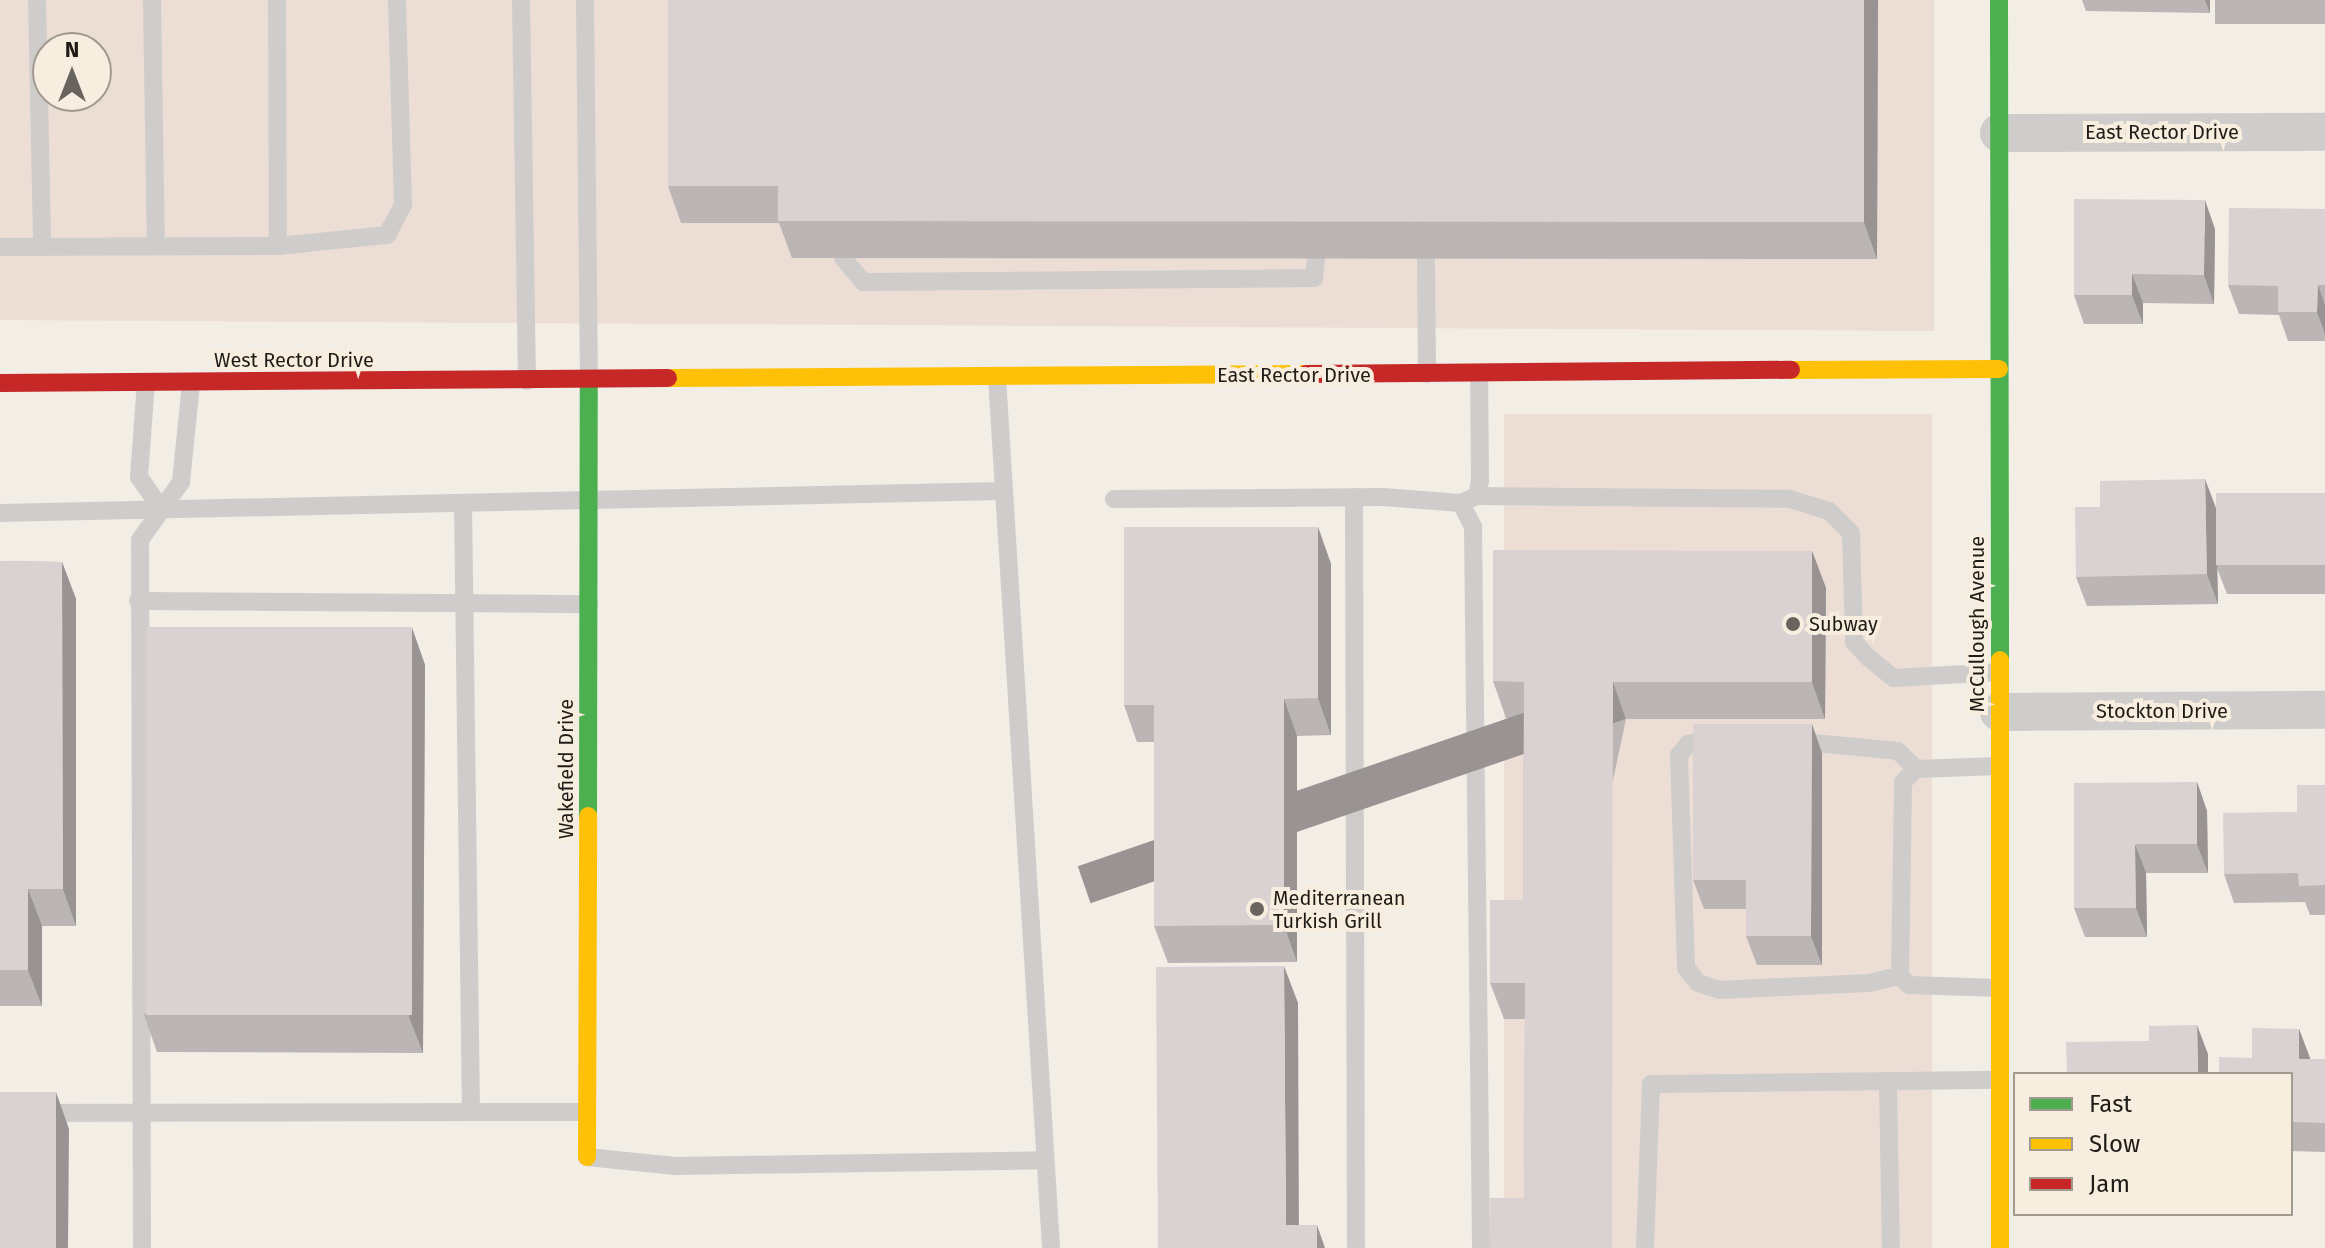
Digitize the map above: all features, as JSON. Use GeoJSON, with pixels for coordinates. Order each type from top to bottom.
{"type":"FeatureCollection","features":[{"type":"Feature","properties":{"kind":"street","name":"McCullough Avenue"},"geometry":{"type":"LineString","coordinates":[[1999,0],[2000,1248]]}},
{"type":"Feature","properties":{"kind":"street","name":"East Rector Drive"},"geometry":{"type":"LineString","coordinates":[[1999,133],[2325,132]]}},
{"type":"Feature","properties":{"kind":"street","name":"East Rector Drive"},"geometry":{"type":"LineString","coordinates":[[589,381],[1999,369]]}},
{"type":"Feature","properties":{"kind":"street","name":"West Rector Drive"},"geometry":{"type":"LineString","coordinates":[[0,383],[589,381]]}},
{"type":"Feature","properties":{"kind":"street","name":"Wakefield Drive"},"geometry":{"type":"LineString","coordinates":[[587,1157],[589,381]]}},
{"type":"Feature","properties":{"kind":"street","name":"Stockton Drive"},"geometry":{"type":"LineString","coordinates":[[1999,712],[2325,710]]}},
{"type":"Feature","properties":{"kind":"lane"},"geometry":{"type":"LineString","coordinates":[[37,0],[42,246]]}},
{"type":"Feature","properties":{"kind":"lane"},"geometry":{"type":"LineString","coordinates":[[152,0],[156,246]]}},
{"type":"Feature","properties":{"kind":"lane"},"geometry":{"type":"LineString","coordinates":[[277,0],[278,246]]}},
{"type":"Feature","properties":{"kind":"lane"},"geometry":{"type":"LineString","coordinates":[[0,247],[278,246],[387,235],[403,205],[397,0]]}},
{"type":"Feature","properties":{"kind":"lane"},"geometry":{"type":"LineString","coordinates":[[521,0],[527,381]]}},
{"type":"Feature","properties":{"kind":"lane"},"geometry":{"type":"LineString","coordinates":[[585,0],[589,381]]}},
{"type":"Feature","properties":{"kind":"lane"},"geometry":{"type":"LineString","coordinates":[[842,216],[843,258],[863,282],[1314,278],[1316,258]]}},
{"type":"Feature","properties":{"kind":"lane"},"geometry":{"type":"LineString","coordinates":[[1426,258],[1427,374]]}},
{"type":"Feature","properties":{"kind":"lane"},"geometry":{"type":"LineString","coordinates":[[1479,374],[1469,500],[1473,527],[1481,1248]]}},
{"type":"Feature","properties":{"kind":"lane"},"geometry":{"type":"LineString","coordinates":[[997,377],[1051,1248]]}},
{"type":"Feature","properties":{"kind":"lane"},"geometry":{"type":"LineString","coordinates":[[146,382],[139,477],[161,508]]}},
{"type":"Feature","properties":{"kind":"lane"},"geometry":{"type":"LineString","coordinates":[[142,1248],[140,540],[181,482],[191,383]]}},
{"type":"Feature","properties":{"kind":"lane"},"geometry":{"type":"LineString","coordinates":[[0,513],[1003,491]]}},
{"type":"Feature","properties":{"kind":"lane"},"geometry":{"type":"LineString","coordinates":[[1354,497],[1356,1248]]}},
{"type":"Feature","properties":{"kind":"lane"},"geometry":{"type":"LineString","coordinates":[[1114,499],[1790,499],[1829,511],[1851,533],[1854,642],[1869,658],[1894,678],[2000,672]]}},
{"type":"Feature","properties":{"kind":"lane"},"geometry":{"type":"LineString","coordinates":[[463,503],[471,1112]]}},
{"type":"Feature","properties":{"kind":"lane"},"geometry":{"type":"LineString","coordinates":[[138,601],[464,606],[589,604]]}},
{"type":"Feature","properties":{"kind":"lane"},"geometry":{"type":"LineString","coordinates":[[1730,739],[1701,738],[1679,755],[1686,968],[1698,983],[1719,990],[1869,983],[1900,976]]}},
{"type":"Feature","properties":{"kind":"lane"},"geometry":{"type":"LineString","coordinates":[[1774,740],[1898,751],[1916,769],[1999,766]]}},
{"type":"Feature","properties":{"kind":"lane"},"geometry":{"type":"LineString","coordinates":[[1916,769],[1899,792],[1900,976],[1909,985],[1999,988]]}},
{"type":"Feature","properties":{"kind":"lane"},"geometry":{"type":"LineString","coordinates":[[1645,1248],[1651,1084],[1999,1080]]}},
{"type":"Feature","properties":{"kind":"lane"},"geometry":{"type":"LineString","coordinates":[[1888,1082],[1891,1248]]}},
{"type":"Feature","properties":{"kind":"lane"},"geometry":{"type":"LineString","coordinates":[[0,1113],[587,1112]]}},
{"type":"Feature","properties":{"kind":"lane"},"geometry":{"type":"LineString","coordinates":[[587,1157],[676,1166],[1045,1160]]}},
{"type":"Feature","properties":{"kind":"shaded area"},"geometry":{"type":"Polygon","coordinates":[[[0,0],[1934,0],[1934,331],[0,320],[0,0]]]}},
{"type":"Feature","properties":{"kind":"shaded area"},"geometry":{"type":"Polygon","coordinates":[[[1504,414],[1932,414],[1932,1248],[1504,1248],[1504,414]]]}},
{"type":"Feature","properties":{"kind":"building"},"geometry":{"type":"Polygon","coordinates":[[[668,0],[1864,0],[1864,222],[778,221],[778,186],[668,186],[668,0]]]}},
{"type":"Feature","properties":{"kind":"building"},"geometry":{"type":"Polygon","coordinates":[[[2074,199],[2205,200],[2204,275],[2132,274],[2132,295],[2074,295],[2074,199]]]}},
{"type":"Feature","properties":{"kind":"building"},"geometry":{"type":"Polygon","coordinates":[[[2229,208],[2325,209],[2325,285],[2318,285],[2317,312],[2278,312],[2278,286],[2228,285],[2229,208]]]}},
{"type":"Feature","properties":{"kind":"building"},"geometry":{"type":"Polygon","coordinates":[[[2205,479],[2207,574],[2076,577],[2075,507],[2100,507],[2100,481],[2205,479]]]}},
{"type":"Feature","properties":{"kind":"building"},"geometry":{"type":"Polygon","coordinates":[[[2216,493],[2325,493],[2325,565],[2216,565],[2216,493]]]}},
{"type":"Feature","properties":{"kind":"building"},"geometry":{"type":"Polygon","coordinates":[[[1124,527],[1318,527],[1318,698],[1284,699],[1284,925],[1154,926],[1154,705],[1124,705],[1124,527]]]}},
{"type":"Feature","properties":{"kind":"building"},"geometry":{"type":"Polygon","coordinates":[[[1493,550],[1812,551],[1812,682],[1613,682],[1612,1248],[1490,1248],[1490,1198],[1524,1198],[1525,983],[1490,983],[1490,900],[1523,900],[1524,682],[1493,681],[1493,550]]]}},
{"type":"Feature","properties":{"kind":"building"},"geometry":{"type":"Polygon","coordinates":[[[0,561],[62,562],[63,889],[28,889],[28,970],[0,970],[0,561]]]}},
{"type":"Feature","properties":{"kind":"building"},"geometry":{"type":"Polygon","coordinates":[[[146,627],[412,627],[412,1015],[146,1015],[146,627]]]}},
{"type":"Feature","properties":{"kind":"building"},"geometry":{"type":"Polygon","coordinates":[[[1693,724],[1812,724],[1811,936],[1746,936],[1746,880],[1693,880],[1693,724]]]}},
{"type":"Feature","properties":{"kind":"building"},"geometry":{"type":"Polygon","coordinates":[[[2197,782],[2197,844],[2135,844],[2136,908],[2074,908],[2074,783],[2197,782]]]}},
{"type":"Feature","properties":{"kind":"building"},"geometry":{"type":"Polygon","coordinates":[[[2297,785],[2325,785],[2325,885],[2299,886],[2298,873],[2224,874],[2223,813],[2297,812],[2297,785]]]}},
{"type":"Feature","properties":{"kind":"building"},"geometry":{"type":"Polygon","coordinates":[[[1284,966],[1286,1225],[1317,1225],[1317,1248],[1158,1248],[1156,967],[1284,966]]]}},
{"type":"Feature","properties":{"kind":"building"},"geometry":{"type":"Polygon","coordinates":[[[2197,1025],[2198,1072],[2067,1072],[2066,1042],[2149,1041],[2149,1026],[2197,1025]]]}},
{"type":"Feature","properties":{"kind":"building"},"geometry":{"type":"Polygon","coordinates":[[[2252,1028],[2299,1029],[2299,1059],[2325,1059],[2325,1123],[2293,1122],[2293,1072],[2219,1072],[2219,1057],[2252,1058],[2252,1028]]]}},
{"type":"Feature","properties":{"kind":"building"},"geometry":{"type":"Polygon","coordinates":[[[0,1092],[56,1092],[56,1248],[0,1248],[0,1092]]]}},
{"type":"Feature","properties":{"kind":"traffic: fast"},"geometry":{"type":"LineString","coordinates":[[1999,0],[2000,660]]}},
{"type":"Feature","properties":{"kind":"traffic: fast"},"geometry":{"type":"LineString","coordinates":[[588,816],[589,381]]}},
{"type":"Feature","properties":{"kind":"traffic: slow"},"geometry":{"type":"LineString","coordinates":[[1791,370],[1999,369]]}},
{"type":"Feature","properties":{"kind":"traffic: slow"},"geometry":{"type":"LineString","coordinates":[[668,378],[1306,374]]}},
{"type":"Feature","properties":{"kind":"traffic: slow"},"geometry":{"type":"LineString","coordinates":[[2000,660],[2000,1248]]}},
{"type":"Feature","properties":{"kind":"traffic: slow"},"geometry":{"type":"LineString","coordinates":[[587,1157],[588,816]]}},
{"type":"Feature","properties":{"kind":"traffic: jam"},"geometry":{"type":"LineString","coordinates":[[1306,374],[1791,370]]}},
{"type":"Feature","properties":{"kind":"traffic: jam"},"geometry":{"type":"LineString","coordinates":[[0,383],[668,378]]}},
{"type":"Feature","properties":{"kind":"place","name":"Subway"},"geometry":{"type":"Point","coordinates":[1793,624]}},
{"type":"Feature","properties":{"kind":"place","name":"Mediterranean Turkish Grill"},"geometry":{"type":"Point","coordinates":[1257,909]}}]}
